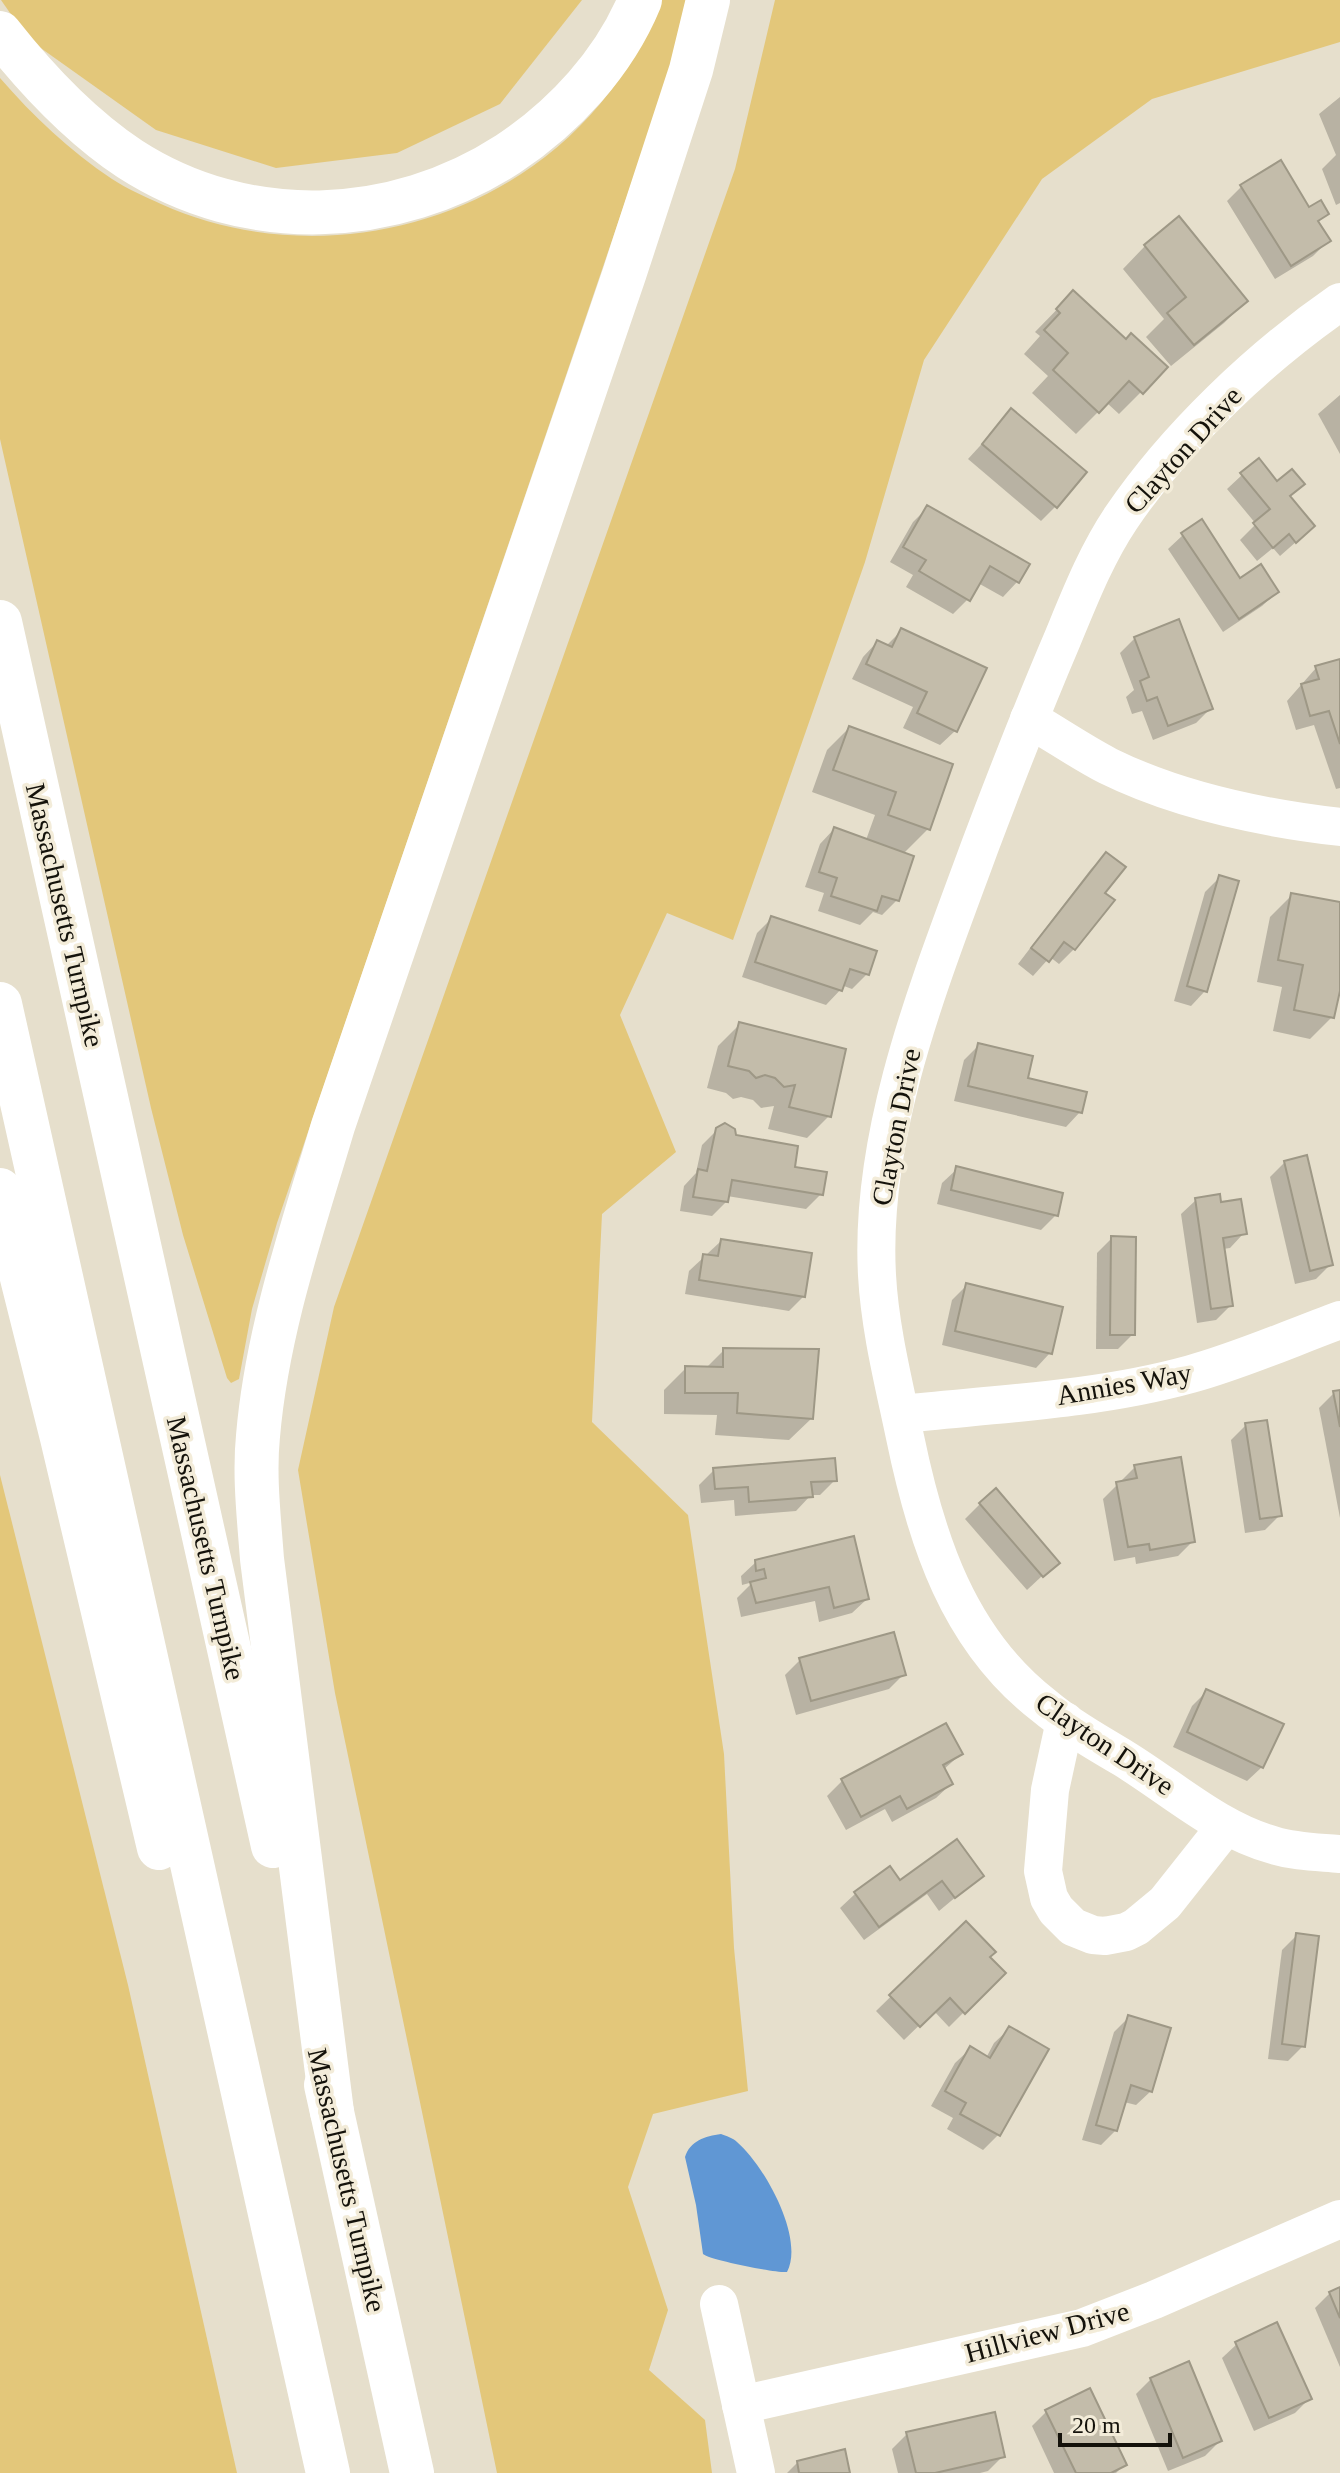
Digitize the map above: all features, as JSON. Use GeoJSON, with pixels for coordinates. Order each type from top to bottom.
{"type":"FeatureCollection","features":[{"type":"Feature","properties":{"kind":"highway"},"geometry":{"type":"LineString","coordinates":[[0,33],[55,97],[92,131],[131,159],[164,177],[237,203],[320,213],[362,211],[405,201],[447,186],[487,167],[525,142],[560,113],[592,80],[617,44],[640,0]]}},
{"type":"Feature","properties":{"kind":"highway"},"geometry":{"type":"LineString","coordinates":[[332,2112],[262,1559],[257,1498],[257,1438],[267,1367],[302,1228],[333,1126],[624,275],[691,70],[708,0]]}},
{"type":"Feature","properties":{"kind":"highway","name":"Massachusetts Turnpike"},"geometry":{"type":"LineString","coordinates":[[0,622],[412,2473]]}},
{"type":"Feature","properties":{"kind":"highway"},"geometry":{"type":"LineString","coordinates":[[0,1004],[328,2473]]}},
{"type":"Feature","properties":{"kind":"highway"},"geometry":{"type":"LineString","coordinates":[[0,1190],[252,2231],[302,2473]]}},
{"type":"Feature","properties":{"kind":"street","name":"Clayton Drive"},"geometry":{"type":"LineString","coordinates":[[1340,302],[1290,340],[1243,382],[1156,471],[1119,521],[1094,567],[1029,719],[920,1010],[887,1146],[879,1210],[877,1273],[884,1327],[917,1493],[932,1541],[957,1602],[993,1657],[1041,1704],[1226,1826],[1271,1845],[1340,1854]]}},
{"type":"Feature","properties":{"kind":"street"},"geometry":{"type":"LineString","coordinates":[[1029,719],[1109,766],[1153,785],[1247,812],[1340,827]]}},
{"type":"Feature","properties":{"kind":"street","name":"Annies Way"},"geometry":{"type":"LineString","coordinates":[[901,1414],[1041,1399],[1150,1383],[1228,1362],[1340,1320]]}},
{"type":"Feature","properties":{"kind":"street"},"geometry":{"type":"LineString","coordinates":[[1065,1721],[1050,1790],[1043,1871],[1049,1898],[1073,1927],[1105,1936],[1136,1927],[1165,1903],[1226,1826]]}},
{"type":"Feature","properties":{"kind":"street","name":"Hillview Drive"},"geometry":{"type":"LineString","coordinates":[[741,2405],[1082,2328],[1340,2219]]}},
{"type":"Feature","properties":{"kind":"street"},"geometry":{"type":"LineString","coordinates":[[719,2304],[756,2473]]}},
{"type":"Feature","properties":{"kind":"shaded area"},"geometry":{"type":"Polygon","coordinates":[[[1,0],[582,0],[500,104],[397,153],[276,168],[156,130],[28,39],[1,0]]]}},
{"type":"Feature","properties":{"kind":"shaded area"},"geometry":{"type":"Polygon","coordinates":[[[662,0],[686,0],[667,79],[277,1223],[252,1309],[239,1379],[231,1383],[183,1235],[151,1108],[0,439],[0,78],[39,119],[96,168],[161,204],[218,224],[277,234],[337,235],[397,226],[454,209],[508,182],[557,147],[619,80],[662,0]]]}},
{"type":"Feature","properties":{"kind":"shaded area"},"geometry":{"type":"Polygon","coordinates":[[[775,0],[1340,0],[1340,42],[1152,99],[1042,179],[924,360],[865,562],[733,940],[667,913],[620,1015],[676,1152],[602,1214],[592,1422],[688,1515],[724,1754],[734,1948],[748,2091],[653,2114],[628,2187],[668,2310],[649,2370],[705,2420],[712,2473],[497,2473],[335,1693],[298,1470],[334,1307],[735,169],[775,0]]]}},
{"type":"Feature","properties":{"kind":"shaded area"},"geometry":{"type":"Polygon","coordinates":[[[0,1475],[128,1985],[237,2473],[0,2473],[0,1475]]]}},
{"type":"Feature","properties":{"kind":"water"},"geometry":{"type":"Polygon","coordinates":[[[721,2134],[748,2153],[779,2203],[791,2241],[787,2272],[743,2266],[703,2254],[685,2157],[690,2147],[699,2140],[721,2134]]]}},
{"type":"Feature","properties":{"kind":"building"},"geometry":{"type":"Polygon","coordinates":[[[1281,160],[1309,207],[1321,200],[1329,214],[1318,221],[1331,241],[1291,266],[1240,185],[1281,160]]]}},
{"type":"Feature","properties":{"kind":"building"},"geometry":{"type":"Polygon","coordinates":[[[1179,216],[1248,301],[1194,345],[1167,313],[1186,297],[1144,245],[1179,216]]]}},
{"type":"Feature","properties":{"kind":"building"},"geometry":{"type":"Polygon","coordinates":[[[1073,290],[1126,339],[1131,333],[1168,367],[1143,394],[1129,381],[1099,413],[1053,370],[1068,353],[1044,330],[1060,313],[1056,309],[1073,290]]]}},
{"type":"Feature","properties":{"kind":"building"},"geometry":{"type":"Polygon","coordinates":[[[1011,408],[1087,472],[1057,508],[982,444],[1011,408]]]}},
{"type":"Feature","properties":{"kind":"building"},"geometry":{"type":"Polygon","coordinates":[[[1259,458],[1277,481],[1292,469],[1305,484],[1290,496],[1315,526],[1296,543],[1289,534],[1273,548],[1253,523],[1270,509],[1240,473],[1259,458]]]}},
{"type":"Feature","properties":{"kind":"building"},"geometry":{"type":"Polygon","coordinates":[[[927,505],[1030,564],[1019,583],[990,566],[970,601],[919,571],[926,560],[903,547],[927,505]]]}},
{"type":"Feature","properties":{"kind":"building"},"geometry":{"type":"Polygon","coordinates":[[[1202,519],[1240,578],[1261,564],[1279,592],[1239,619],[1181,533],[1202,519]]]}},
{"type":"Feature","properties":{"kind":"building"},"geometry":{"type":"Polygon","coordinates":[[[1179,619],[1213,709],[1168,726],[1157,697],[1147,701],[1140,681],[1149,677],[1134,637],[1179,619]]]}},
{"type":"Feature","properties":{"kind":"building"},"geometry":{"type":"Polygon","coordinates":[[[901,628],[987,668],[957,732],[917,713],[927,692],[866,664],[877,640],[892,647],[901,628]]]}},
{"type":"Feature","properties":{"kind":"building"},"geometry":{"type":"Polygon","coordinates":[[[1340,659],[1340,744],[1329,711],[1310,716],[1301,684],[1319,679],[1315,666],[1340,659]]]}},
{"type":"Feature","properties":{"kind":"building"},"geometry":{"type":"Polygon","coordinates":[[[849,726],[953,764],[930,830],[888,815],[896,792],[833,770],[849,726]]]}},
{"type":"Feature","properties":{"kind":"building"},"geometry":{"type":"Polygon","coordinates":[[[834,827],[914,856],[899,901],[882,896],[877,911],[831,896],[837,878],[819,872],[834,827]]]}},
{"type":"Feature","properties":{"kind":"building"},"geometry":{"type":"Polygon","coordinates":[[[1106,852],[1126,867],[1105,893],[1115,900],[1075,950],[1064,942],[1049,962],[1031,948],[1106,852]]]}},
{"type":"Feature","properties":{"kind":"building"},"geometry":{"type":"Polygon","coordinates":[[[1219,875],[1239,881],[1207,992],[1187,986],[1219,875]]]}},
{"type":"Feature","properties":{"kind":"building"},"geometry":{"type":"Polygon","coordinates":[[[1291,893],[1340,902],[1340,991],[1334,1018],[1294,1010],[1303,965],[1278,960],[1291,893]]]}},
{"type":"Feature","properties":{"kind":"building"},"geometry":{"type":"Polygon","coordinates":[[[771,916],[877,951],[869,975],[850,969],[842,991],[755,962],[771,916]]]}},
{"type":"Feature","properties":{"kind":"building"},"geometry":{"type":"Polygon","coordinates":[[[739,1022],[846,1049],[831,1117],[789,1107],[795,1085],[784,1087],[775,1078],[765,1075],[756,1078],[749,1071],[728,1066],[739,1022]]]}},
{"type":"Feature","properties":{"kind":"building"},"geometry":{"type":"Polygon","coordinates":[[[978,1043],[1033,1056],[1028,1078],[1087,1092],[1082,1113],[968,1086],[978,1043]]]}},
{"type":"Feature","properties":{"kind":"building"},"geometry":{"type":"Polygon","coordinates":[[[725,1123],[735,1129],[736,1135],[798,1146],[795,1167],[827,1172],[823,1195],[732,1180],[728,1202],[693,1197],[698,1169],[707,1171],[716,1128],[725,1123]]]}},
{"type":"Feature","properties":{"kind":"building"},"geometry":{"type":"Polygon","coordinates":[[[1307,1155],[1333,1265],[1310,1271],[1284,1161],[1307,1155]]]}},
{"type":"Feature","properties":{"kind":"building"},"geometry":{"type":"Polygon","coordinates":[[[956,1166],[1063,1193],[1058,1216],[951,1190],[956,1166]]]}},
{"type":"Feature","properties":{"kind":"building"},"geometry":{"type":"Polygon","coordinates":[[[1220,1194],[1221,1202],[1241,1199],[1247,1234],[1223,1238],[1233,1306],[1211,1309],[1195,1198],[1220,1194]]]}},
{"type":"Feature","properties":{"kind":"building"},"geometry":{"type":"Polygon","coordinates":[[[1111,1236],[1136,1237],[1135,1335],[1110,1335],[1111,1236]]]}},
{"type":"Feature","properties":{"kind":"building"},"geometry":{"type":"Polygon","coordinates":[[[721,1239],[812,1253],[805,1297],[699,1280],[703,1254],[718,1256],[721,1239]]]}},
{"type":"Feature","properties":{"kind":"building"},"geometry":{"type":"Polygon","coordinates":[[[966,1283],[1063,1307],[1052,1354],[955,1331],[966,1283]]]}},
{"type":"Feature","properties":{"kind":"building"},"geometry":{"type":"Polygon","coordinates":[[[723,1348],[819,1349],[813,1419],[737,1413],[738,1393],[685,1393],[685,1366],[723,1367],[723,1348]]]}},
{"type":"Feature","properties":{"kind":"building"},"geometry":{"type":"Polygon","coordinates":[[[1340,1390],[1340,1427],[1333,1391],[1340,1390]]]}},
{"type":"Feature","properties":{"kind":"building"},"geometry":{"type":"Polygon","coordinates":[[[1267,1420],[1282,1516],[1260,1519],[1245,1423],[1267,1420]]]}},
{"type":"Feature","properties":{"kind":"building"},"geometry":{"type":"Polygon","coordinates":[[[1181,1457],[1195,1542],[1150,1550],[1149,1544],[1128,1547],[1116,1482],[1137,1478],[1134,1465],[1181,1457]]]}},
{"type":"Feature","properties":{"kind":"building"},"geometry":{"type":"Polygon","coordinates":[[[835,1458],[837,1481],[811,1482],[813,1497],[749,1502],[748,1487],[715,1489],[713,1468],[835,1458]]]}},
{"type":"Feature","properties":{"kind":"building"},"geometry":{"type":"Polygon","coordinates":[[[996,1488],[1060,1563],[1043,1577],[979,1503],[996,1488]]]}},
{"type":"Feature","properties":{"kind":"building"},"geometry":{"type":"Polygon","coordinates":[[[854,1536],[869,1599],[834,1608],[829,1587],[756,1603],[750,1582],[766,1578],[764,1569],[756,1571],[755,1560],[854,1536]]]}},
{"type":"Feature","properties":{"kind":"building"},"geometry":{"type":"Polygon","coordinates":[[[894,1632],[906,1675],[811,1701],[799,1658],[894,1632]]]}},
{"type":"Feature","properties":{"kind":"building"},"geometry":{"type":"Polygon","coordinates":[[[1206,1689],[1284,1724],[1263,1768],[1187,1732],[1206,1689]]]}},
{"type":"Feature","properties":{"kind":"building"},"geometry":{"type":"Polygon","coordinates":[[[946,1723],[963,1754],[943,1765],[953,1784],[907,1809],[900,1796],[861,1817],[841,1779],[946,1723]]]}},
{"type":"Feature","properties":{"kind":"building"},"geometry":{"type":"Polygon","coordinates":[[[957,1839],[984,1876],[955,1898],[942,1881],[879,1927],[854,1892],[890,1866],[900,1880],[957,1839]]]}},
{"type":"Feature","properties":{"kind":"building"},"geometry":{"type":"Polygon","coordinates":[[[966,1921],[996,1952],[990,1957],[1006,1973],[965,2014],[950,1998],[920,2027],[889,1995],[966,1921]]]}},
{"type":"Feature","properties":{"kind":"building"},"geometry":{"type":"Polygon","coordinates":[[[1296,1933],[1319,1936],[1305,2047],[1282,2044],[1296,1933]]]}},
{"type":"Feature","properties":{"kind":"building"},"geometry":{"type":"Polygon","coordinates":[[[1128,2015],[1171,2028],[1152,2092],[1131,2085],[1117,2131],[1096,2125],[1128,2015]]]}},
{"type":"Feature","properties":{"kind":"building"},"geometry":{"type":"Polygon","coordinates":[[[1009,2026],[1049,2049],[1000,2136],[960,2114],[966,2103],[945,2091],[970,2046],[990,2058],[1009,2026]]]}},
{"type":"Feature","properties":{"kind":"building"},"geometry":{"type":"Polygon","coordinates":[[[1340,2287],[1340,2318],[1329,2292],[1340,2287]]]}},
{"type":"Feature","properties":{"kind":"building"},"geometry":{"type":"Polygon","coordinates":[[[1277,2322],[1312,2399],[1269,2418],[1235,2342],[1277,2322]]]}},
{"type":"Feature","properties":{"kind":"building"},"geometry":{"type":"Polygon","coordinates":[[[1189,2361],[1222,2441],[1183,2458],[1150,2378],[1189,2361]]]}},
{"type":"Feature","properties":{"kind":"building"},"geometry":{"type":"Polygon","coordinates":[[[1090,2388],[1127,2465],[1111,2473],[1076,2473],[1045,2410],[1090,2388]]]}},
{"type":"Feature","properties":{"kind":"building"},"geometry":{"type":"Polygon","coordinates":[[[995,2412],[1005,2457],[935,2473],[916,2473],[906,2432],[995,2412]]]}},
{"type":"Feature","properties":{"kind":"building"},"geometry":{"type":"Polygon","coordinates":[[[845,2449],[850,2473],[799,2473],[797,2461],[845,2449]]]}}]}
